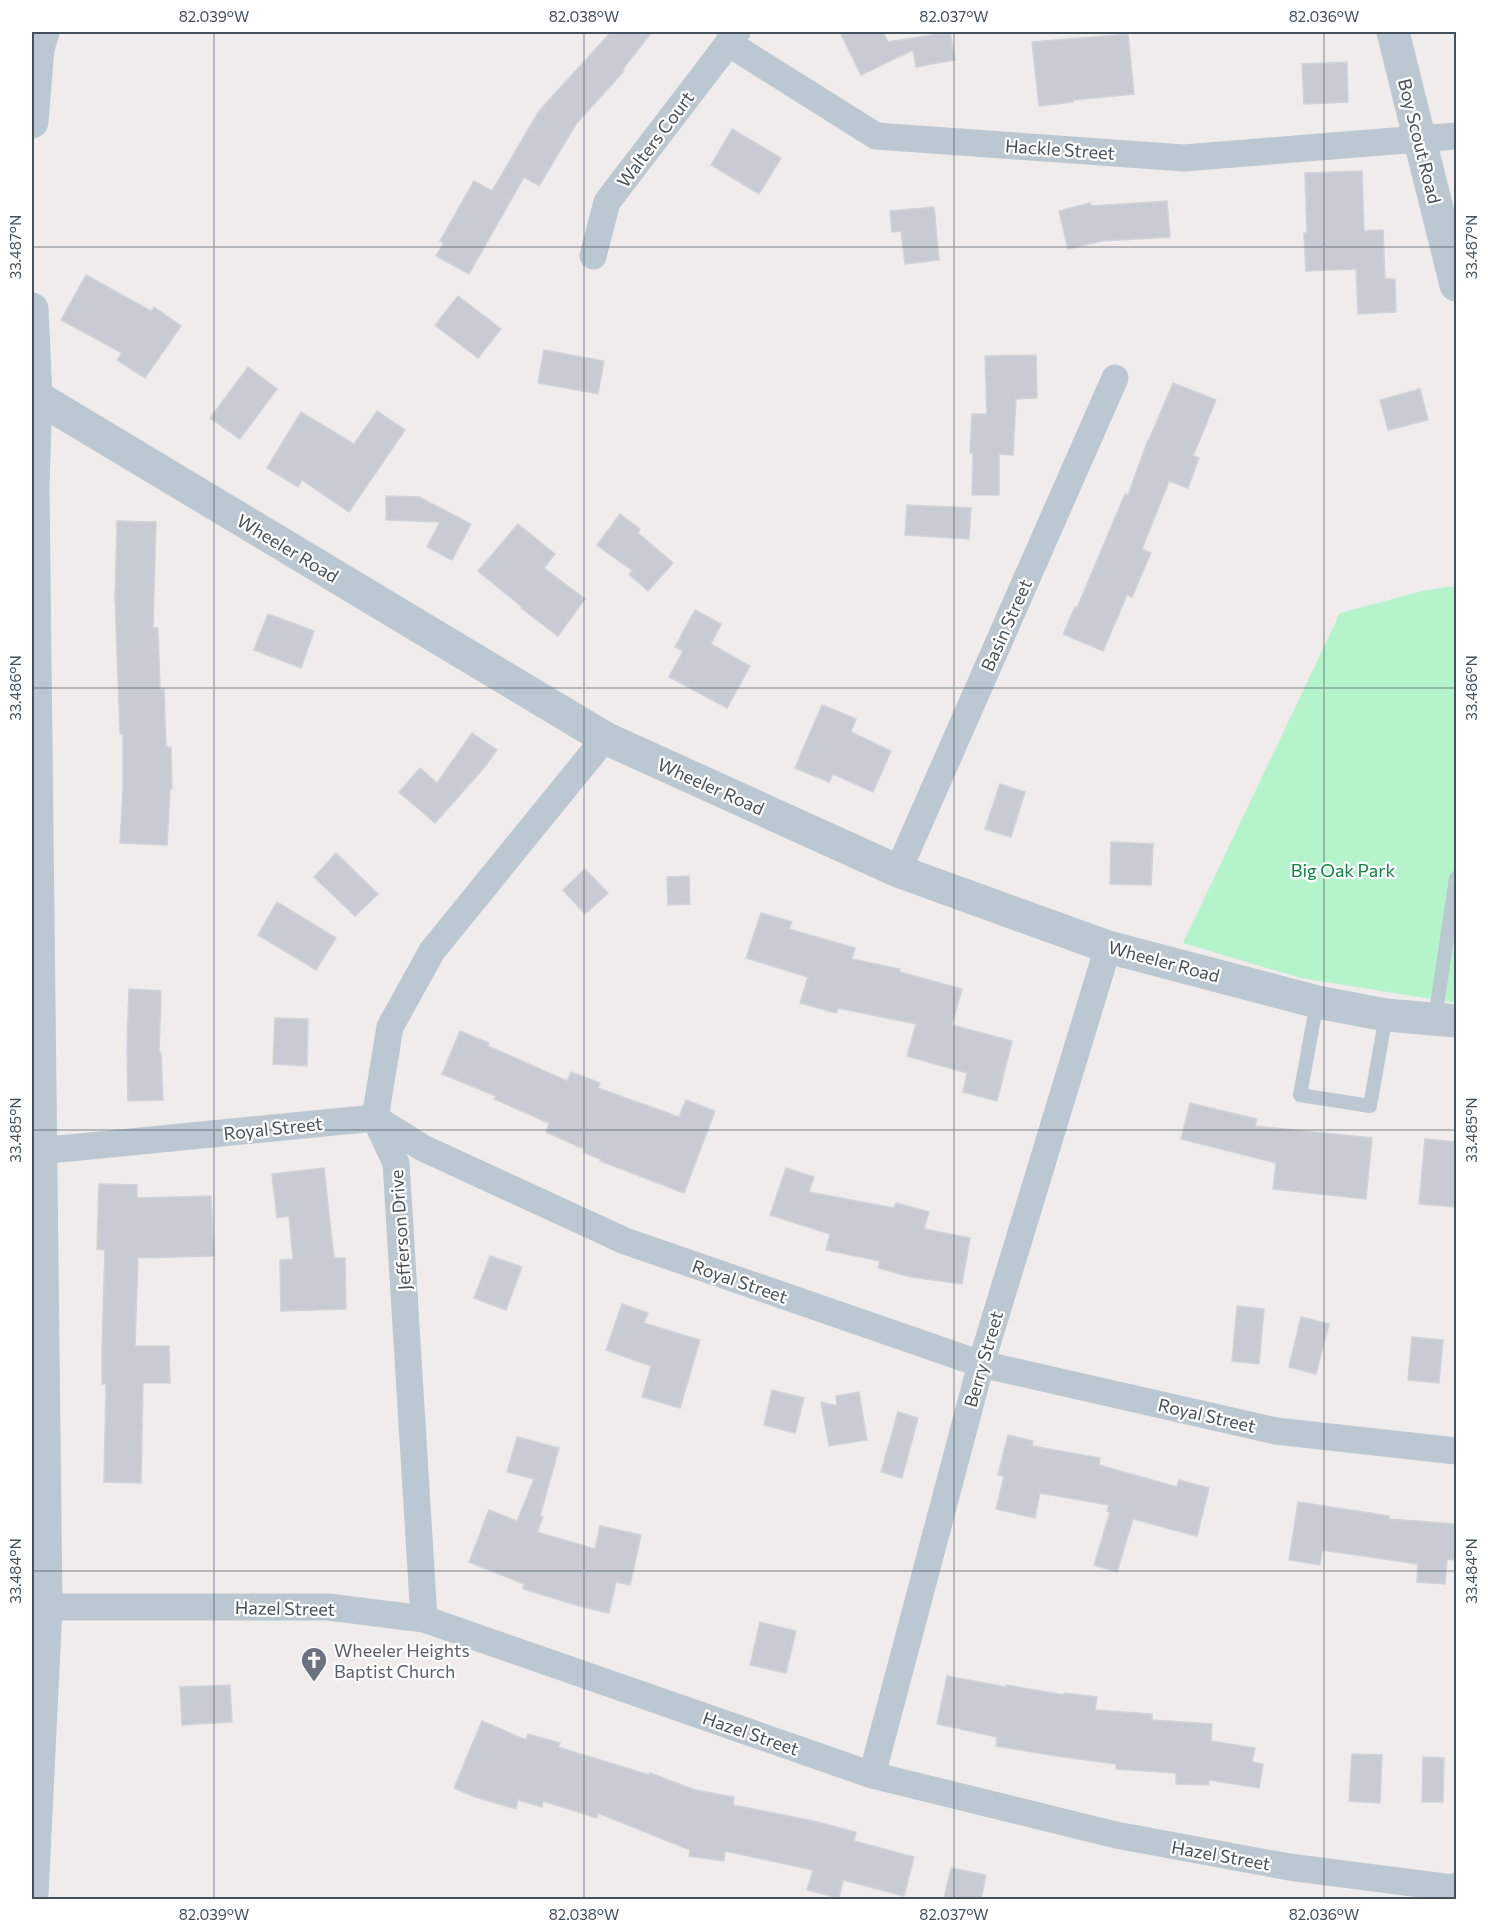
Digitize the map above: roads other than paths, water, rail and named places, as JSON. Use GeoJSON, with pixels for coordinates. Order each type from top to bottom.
{"type":"FeatureCollection","features":[{"type":"Feature","properties":{"kind":"street"},"geometry":{"type":"LineString","coordinates":[[32,122],[38,48],[43,32]]}},
{"type":"Feature","properties":{"kind":"street","name":"Boy Scout Road"},"geometry":{"type":"LineString","coordinates":[[1393,32],[1456,285]]}},
{"type":"Feature","properties":{"kind":"street","name":"Hackle Street"},"geometry":{"type":"LineString","coordinates":[[733,37],[876,136],[1184,158],[1456,136]]}},
{"type":"Feature","properties":{"kind":"street","name":"Walters Court"},"geometry":{"type":"LineString","coordinates":[[593,256],[607,202],[733,37]]}},
{"type":"Feature","properties":{"kind":"street"},"geometry":{"type":"LineString","coordinates":[[32,309],[39,1151],[46,1607],[32,1895]]}},
{"type":"Feature","properties":{"kind":"street","name":"Basin Street"},"geometry":{"type":"LineString","coordinates":[[898,872],[1114,378]]}},
{"type":"Feature","properties":{"kind":"street","name":"Wheeler Road"},"geometry":{"type":"LineString","coordinates":[[34,396],[605,738],[898,872],[1108,947],[1317,1002],[1386,1016],[1446,1020]]}},
{"type":"Feature","properties":{"kind":"street"},"geometry":{"type":"LineString","coordinates":[[375,1118],[390,1027],[432,951],[605,738]]}},
{"type":"Feature","properties":{"kind":"street","name":"Berry Street"},"geometry":{"type":"LineString","coordinates":[[872,1775],[981,1364],[1108,947]]}},
{"type":"Feature","properties":{"kind":"street","name":"Royal Street"},"geometry":{"type":"LineString","coordinates":[[39,1151],[375,1118],[423,1148],[625,1241],[981,1364],[1276,1431],[1456,1451]]}},
{"type":"Feature","properties":{"kind":"street","name":"Jefferson Drive"},"geometry":{"type":"LineString","coordinates":[[375,1118],[396,1163],[424,1619]]}},
{"type":"Feature","properties":{"kind":"street","name":"Hazel Street"},"geometry":{"type":"LineString","coordinates":[[46,1607],[328,1607],[424,1619],[872,1775],[1116,1835],[1289,1867],[1452,1888],[1456,1886]]}},
{"type":"Feature","properties":{"kind":"lane"},"geometry":{"type":"LineString","coordinates":[[1446,1020],[1456,879]]}},
{"type":"Feature","properties":{"kind":"lane"},"geometry":{"type":"LineString","coordinates":[[1317,1002],[1300,1095],[1370,1106],[1386,1016]]}},
{"type":"Feature","properties":{"kind":"place","name":"Wheeler Heights Baptist Church"},"geometry":{"type":"Point","coordinates":[314,1683]}},
{"type":"Feature","properties":{"kind":"park label","name":"Big Oak Park"},"geometry":{"type":"Point","coordinates":[1343,870]}}]}
